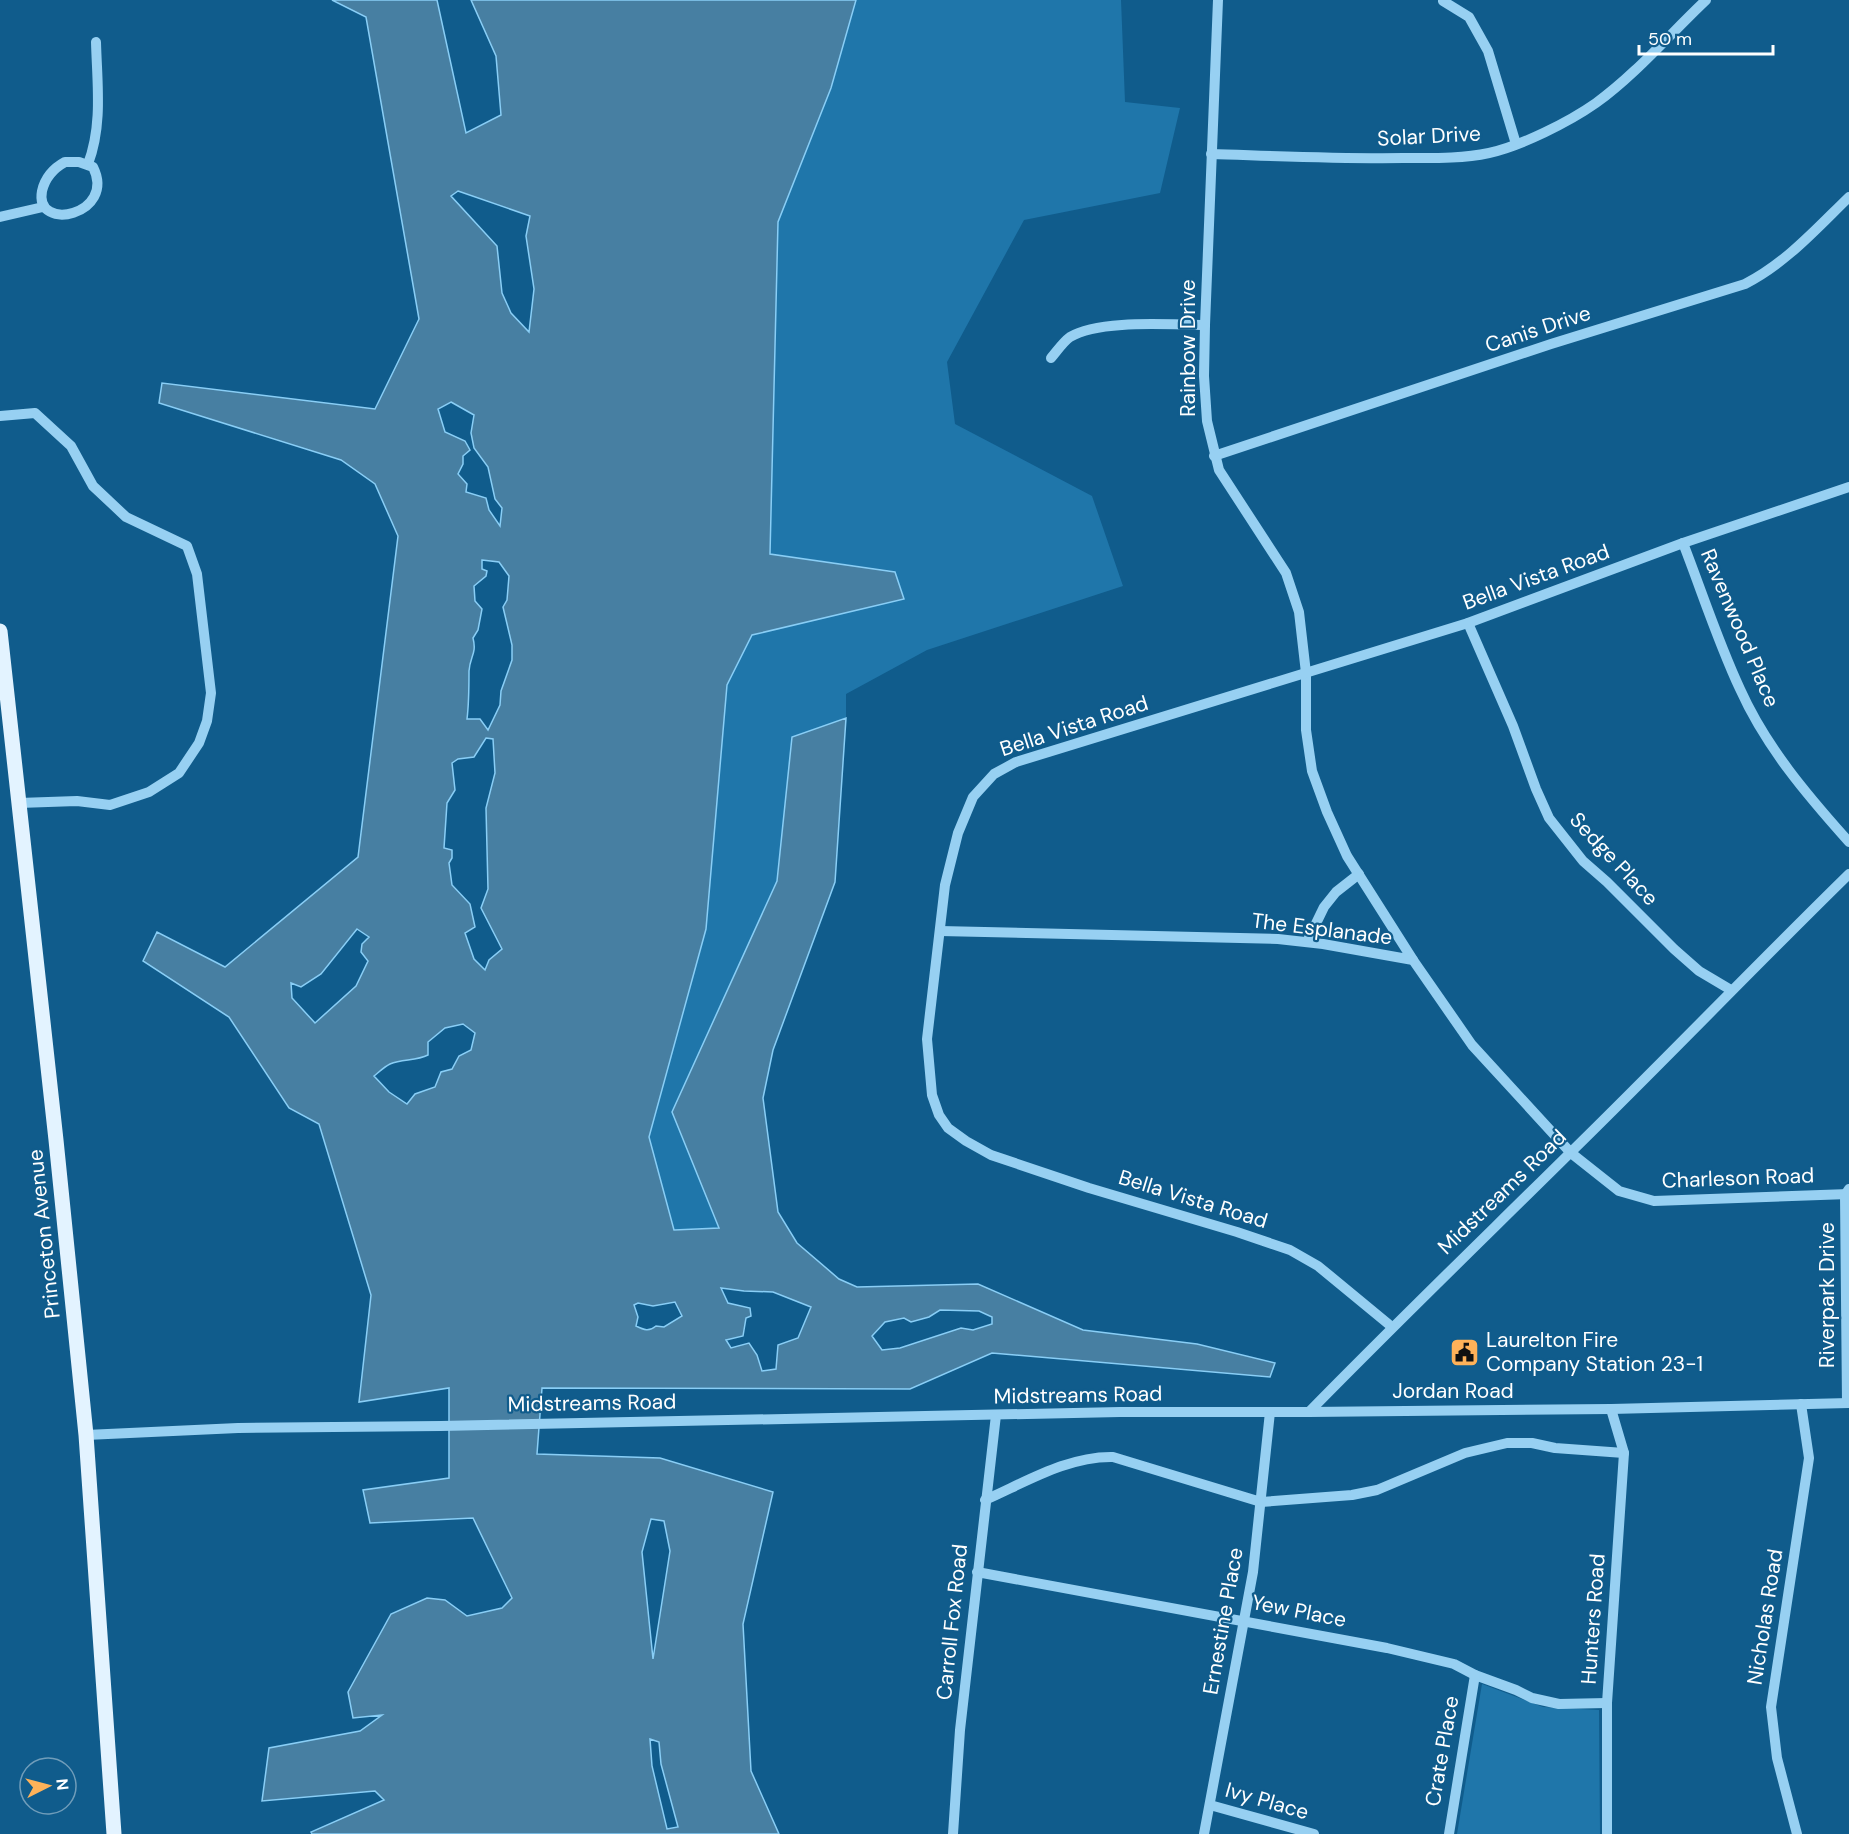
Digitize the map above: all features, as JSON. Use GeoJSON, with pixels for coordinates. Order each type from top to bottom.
{"type":"FeatureCollection","features":[{"type":"Feature","properties":{"kind":"main road","name":"Princeton Avenue"},"geometry":{"type":"LineString","coordinates":[[0,631],[86,1435],[114,1834]]}},
{"type":"Feature","properties":{"kind":"street","name":"Rainbow Drive"},"geometry":{"type":"LineString","coordinates":[[1218,0],[1205,325],[1206,421],[1219,470],[1235,499],[1286,573],[1299,612],[1306,673],[1306,730],[1311,771],[1326,812],[1347,856],[1413,960]]}},
{"type":"Feature","properties":{"kind":"street","name":"Solar Drive"},"geometry":{"type":"LineString","coordinates":[[1211,154],[1377,159],[1454,158],[1489,153],[1516,144],[1570,119],[1596,103],[1706,0]]}},
{"type":"Feature","properties":{"kind":"street"},"geometry":{"type":"LineString","coordinates":[[1443,1],[1469,17],[1488,51],[1516,144]]}},
{"type":"Feature","properties":{"kind":"street"},"geometry":{"type":"LineString","coordinates":[[88,164],[97,131],[96,42]]}},
{"type":"Feature","properties":{"kind":"street"},"geometry":{"type":"LineString","coordinates":[[72,161],[88,164],[93,167],[98,180],[97,191],[90,204],[67,214],[52,213],[43,207],[41,202],[43,186],[57,166],[72,161]]}},
{"type":"Feature","properties":{"kind":"street","name":"Canis Drive"},"geometry":{"type":"LineString","coordinates":[[1214,456],[1551,344],[1745,284],[1767,272],[1790,254],[1849,197]]}},
{"type":"Feature","properties":{"kind":"street"},"geometry":{"type":"LineString","coordinates":[[0,217],[43,207]]}},
{"type":"Feature","properties":{"kind":"street"},"geometry":{"type":"LineString","coordinates":[[1051,358],[1070,337],[1092,329],[1117,326],[1205,325]]}},
{"type":"Feature","properties":{"kind":"street"},"geometry":{"type":"LineString","coordinates":[[0,416],[35,413],[71,446],[93,486],[126,517],[187,546],[197,574],[211,693],[207,721],[199,743],[179,773],[149,792],[110,805],[77,801],[19,803]]}},
{"type":"Feature","properties":{"kind":"street","name":"Bella Vista Road"},"geometry":{"type":"LineString","coordinates":[[1392,1327],[1317,1266],[1290,1250],[991,1155],[948,1128],[939,1115],[932,1095],[927,1039],[945,885],[958,833],[973,797],[993,774],[1016,762],[1468,623],[1683,543],[1849,487]]}},
{"type":"Feature","properties":{"kind":"street","name":"Ravenwood Place"},"geometry":{"type":"LineString","coordinates":[[1683,543],[1740,690],[1773,749],[1793,777],[1849,842]]}},
{"type":"Feature","properties":{"kind":"street","name":"Sedge Place"},"geometry":{"type":"LineString","coordinates":[[1468,623],[1513,726],[1549,818],[1583,861],[1674,950],[1699,970],[1731,990]]}},
{"type":"Feature","properties":{"kind":"street"},"geometry":{"type":"LineString","coordinates":[[1307,942],[1324,907],[1336,892],[1359,874]]}},
{"type":"Feature","properties":{"kind":"street","name":"Midstreams Road"},"geometry":{"type":"LineString","coordinates":[[86,1435],[238,1428],[1120,1412],[1309,1412],[1849,874]]}},
{"type":"Feature","properties":{"kind":"street","name":"The Esplanade"},"geometry":{"type":"LineString","coordinates":[[940,931],[1278,939],[1413,960],[1472,1045],[1571,1153]]}},
{"type":"Feature","properties":{"kind":"street","name":"Charleson Road"},"geometry":{"type":"LineString","coordinates":[[1571,1153],[1619,1191],[1654,1201],[1848,1192]]}},
{"type":"Feature","properties":{"kind":"street","name":"Riverpark Drive"},"geometry":{"type":"LineString","coordinates":[[1848,1192],[1848,1403]]}},
{"type":"Feature","properties":{"kind":"street","name":"Jordan Road"},"geometry":{"type":"LineString","coordinates":[[1309,1412],[1611,1409],[1848,1403]]}},
{"type":"Feature","properties":{"kind":"street","name":"Nicholas Road"},"geometry":{"type":"LineString","coordinates":[[1797,1834],[1777,1758],[1771,1707],[1809,1458],[1801,1404]]}},
{"type":"Feature","properties":{"kind":"street","name":"Hunters Road"},"geometry":{"type":"LineString","coordinates":[[1607,1834],[1607,1703],[1624,1453],[1611,1409]]}},
{"type":"Feature","properties":{"kind":"street","name":"Ernestine Place"},"geometry":{"type":"LineString","coordinates":[[1204,1834],[1253,1572],[1270,1412]]}},
{"type":"Feature","properties":{"kind":"street","name":"Carroll Fox Road"},"geometry":{"type":"LineString","coordinates":[[953,1834],[960,1730],[996,1415]]}},
{"type":"Feature","properties":{"kind":"street"},"geometry":{"type":"LineString","coordinates":[[985,1500],[1071,1462],[1094,1456],[1113,1457],[1261,1502],[1352,1495],[1377,1490],[1465,1453],[1507,1443],[1532,1443],[1555,1448],[1624,1453]]}},
{"type":"Feature","properties":{"kind":"street","name":"Yew Place"},"geometry":{"type":"LineString","coordinates":[[977,1572],[1387,1648],[1454,1664],[1474,1675],[1532,1698],[1549,1702],[1559,1704],[1607,1703]]}},
{"type":"Feature","properties":{"kind":"street","name":"Crate Place"},"geometry":{"type":"LineString","coordinates":[[1449,1834],[1474,1675]]}},
{"type":"Feature","properties":{"kind":"street","name":"Ivy Place"},"geometry":{"type":"LineString","coordinates":[[1210,1805],[1314,1834]]}},
{"type":"Feature","properties":{"kind":"shaded area"},"geometry":{"type":"Polygon","coordinates":[[[332,0],[437,0],[466,133],[501,115],[496,56],[471,0],[856,0],[831,88],[778,222],[770,554],[895,572],[904,599],[752,635],[727,685],[706,929],[649,1137],[674,1230],[719,1228],[672,1112],[777,881],[792,737],[846,718],[835,882],[773,1050],[763,1098],[778,1212],[797,1243],[839,1279],[857,1287],[978,1284],[1083,1330],[1197,1344],[1275,1363],[1270,1377],[992,1353],[910,1389],[542,1388],[537,1454],[660,1458],[773,1492],[743,1624],[751,1771],[779,1834],[312,1834],[311,1832],[384,1800],[375,1791],[262,1801],[269,1748],[360,1731],[382,1715],[353,1718],[348,1692],[391,1614],[427,1598],[445,1600],[467,1616],[502,1608],[512,1598],[473,1518],[370,1523],[363,1490],[449,1478],[449,1388],[359,1402],[371,1295],[319,1124],[289,1108],[229,1017],[143,961],[157,932],[225,967],[358,857],[398,536],[375,484],[341,460],[159,403],[162,383],[375,409],[419,319],[366,17],[332,0]],[[458,191],[451,196],[497,246],[502,293],[511,313],[529,332],[534,289],[526,236],[530,216],[458,191]],[[451,402],[438,409],[445,432],[465,441],[470,450],[463,456],[463,464],[458,474],[467,484],[466,492],[486,498],[489,510],[500,526],[502,508],[495,499],[488,467],[474,448],[471,433],[474,415],[451,402]],[[482,560],[482,569],[487,571],[486,576],[474,586],[475,601],[482,609],[478,630],[473,638],[474,652],[469,671],[467,719],[480,719],[488,730],[500,705],[501,691],[512,660],[512,645],[503,607],[507,600],[509,576],[499,562],[482,560]],[[486,738],[474,757],[458,759],[452,763],[455,790],[447,803],[444,848],[452,850],[449,863],[452,885],[470,904],[475,927],[465,933],[474,959],[485,970],[489,960],[502,949],[481,908],[488,889],[486,808],[495,773],[493,739],[486,738]],[[357,929],[321,974],[301,987],[291,983],[292,998],[315,1023],[356,986],[368,961],[361,952],[362,944],[369,937],[357,929]],[[463,1024],[445,1028],[428,1042],[428,1055],[390,1064],[374,1076],[389,1092],[407,1104],[415,1094],[435,1087],[441,1072],[452,1069],[459,1056],[471,1050],[475,1033],[463,1024]],[[721,1288],[728,1303],[750,1308],[751,1316],[746,1318],[743,1336],[726,1340],[731,1348],[749,1343],[757,1355],[762,1371],[776,1369],[778,1345],[798,1338],[811,1307],[773,1292],[721,1288]],[[675,1302],[653,1306],[638,1303],[634,1305],[638,1317],[636,1326],[644,1329],[664,1327],[682,1316],[675,1302]],[[940,1310],[929,1317],[911,1322],[904,1318],[885,1322],[872,1336],[882,1350],[900,1348],[961,1328],[973,1330],[992,1324],[992,1317],[979,1311],[940,1310]],[[651,1519],[642,1552],[653,1659],[670,1551],[664,1521],[651,1519]],[[650,1739],[652,1766],[667,1829],[678,1827],[661,1764],[659,1742],[650,1739]]]}},
{"type":"Feature","properties":{"kind":"shaded area"},"geometry":{"type":"Polygon","coordinates":[[[856,0],[1121,0],[1125,102],[1180,108],[1160,193],[1024,220],[947,362],[955,424],[1092,496],[1123,586],[927,650],[846,694],[846,718],[792,737],[777,881],[672,1112],[719,1228],[674,1230],[649,1137],[706,929],[727,685],[752,635],[903,599],[895,571],[770,554],[778,222],[831,88],[856,0]]]}},
{"type":"Feature","properties":{"kind":"shaded area"},"geometry":{"type":"Polygon","coordinates":[[[1482,1684],[1543,1707],[1599,1710],[1600,1834],[1457,1834],[1482,1684]]]}},
{"type":"Feature","properties":{"kind":"place","name":"Laurelton Fire Company Station 23-1"},"geometry":{"type":"Point","coordinates":[1465,1352]}}]}
